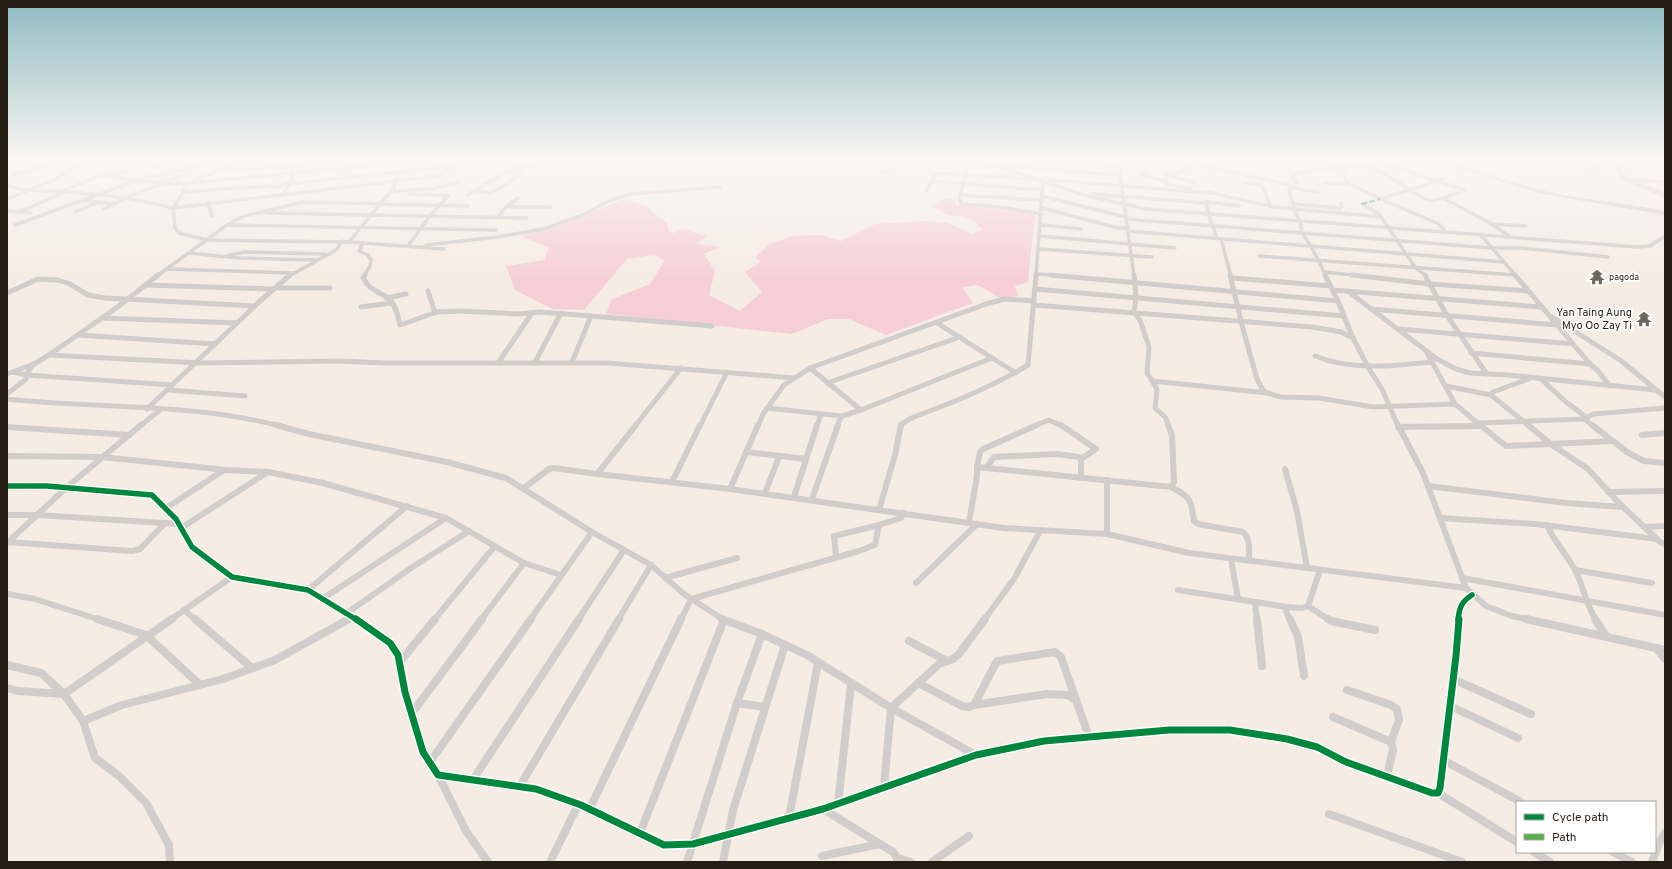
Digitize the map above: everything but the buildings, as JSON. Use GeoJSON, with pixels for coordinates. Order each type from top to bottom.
{"type":"FeatureCollection","features":[{"type":"Feature","properties":{"kind":"main road"},"geometry":{"type":"LineString","coordinates":[[1581,200],[1665,213]]}},
{"type":"Feature","properties":{"kind":"street"},"geometry":{"type":"LineString","coordinates":[[19,212],[48,200]]}},
{"type":"Feature","properties":{"kind":"street"},"geometry":{"type":"LineString","coordinates":[[16,225],[83,200],[115,204]]}},
{"type":"Feature","properties":{"kind":"street"},"geometry":{"type":"LineString","coordinates":[[104,209],[123,200]]}},
{"type":"Feature","properties":{"kind":"street"},"geometry":{"type":"LineString","coordinates":[[143,200],[173,208],[240,200]]}},
{"type":"Feature","properties":{"kind":"street"},"geometry":{"type":"LineString","coordinates":[[178,200],[173,208],[175,228],[180,233],[208,240],[349,242],[444,249]]}},
{"type":"Feature","properties":{"kind":"street"},"geometry":{"type":"LineString","coordinates":[[349,242],[385,200]]}},
{"type":"Feature","properties":{"kind":"street"},"geometry":{"type":"LineString","coordinates":[[408,246],[443,200]]}},
{"type":"Feature","properties":{"kind":"street"},"geometry":{"type":"LineString","coordinates":[[497,218],[506,207],[516,200]]}},
{"type":"Feature","properties":{"kind":"street"},"geometry":{"type":"LineString","coordinates":[[408,246],[497,237],[544,229],[585,214],[613,200]]}},
{"type":"Feature","properties":{"kind":"street"},"geometry":{"type":"LineString","coordinates":[[959,200],[962,204],[1042,214]]}},
{"type":"Feature","properties":{"kind":"street"},"geometry":{"type":"LineString","coordinates":[[879,510],[895,455],[899,428],[902,423],[919,415],[958,401],[1028,366],[1037,274],[1042,200]]}},
{"type":"Feature","properties":{"kind":"street"},"geometry":{"type":"LineString","coordinates":[[1049,200],[1126,218],[1492,248],[1521,248],[1608,257]]}},
{"type":"Feature","properties":{"kind":"street"},"geometry":{"type":"LineString","coordinates":[[1107,200],[1146,209],[1644,247],[1650,246],[1665,236]]}},
{"type":"Feature","properties":{"kind":"street"},"geometry":{"type":"LineString","coordinates":[[1124,200],[1135,282],[1136,298],[1134,312],[1140,320],[1148,347],[1147,373],[1157,389],[1155,408],[1165,417],[1172,435],[1174,482],[1171,487]]}},
{"type":"Feature","properties":{"kind":"street"},"geometry":{"type":"LineString","coordinates":[[1165,200],[1208,202],[1239,206]]}},
{"type":"Feature","properties":{"kind":"street"},"geometry":{"type":"LineString","coordinates":[[1240,200],[1270,206],[1381,217]]}},
{"type":"Feature","properties":{"kind":"street"},"geometry":{"type":"LineString","coordinates":[[1268,200],[1270,206]]}},
{"type":"Feature","properties":{"kind":"street"},"geometry":{"type":"LineString","coordinates":[[1291,200],[1300,220],[1301,232],[1311,246],[1338,301],[1353,338],[1382,389],[1398,427],[1423,473],[1466,588],[1486,606],[1512,616],[1606,636],[1661,650],[1665,659]]}},
{"type":"Feature","properties":{"kind":"street"},"geometry":{"type":"LineString","coordinates":[[1381,200],[1439,224],[1445,231]]}},
{"type":"Feature","properties":{"kind":"street"},"geometry":{"type":"LineString","coordinates":[[1446,200],[1492,224],[1509,237]]}},
{"type":"Feature","properties":{"kind":"street"},"geometry":{"type":"LineString","coordinates":[[75,212],[99,202]]}},
{"type":"Feature","properties":{"kind":"street"},"geometry":{"type":"LineString","coordinates":[[10,373],[34,364],[49,355],[102,318],[167,268],[228,225],[244,216],[304,202],[468,206]]}},
{"type":"Feature","properties":{"kind":"street"},"geometry":{"type":"LineString","coordinates":[[208,203],[212,216]]}},
{"type":"Feature","properties":{"kind":"street"},"geometry":{"type":"LineString","coordinates":[[1206,203],[1212,226],[1219,238],[1232,278],[1237,306],[1249,353],[1263,390],[1268,393]]}},
{"type":"Feature","properties":{"kind":"street"},"geometry":{"type":"LineString","coordinates":[[1294,204],[1340,208],[1342,207],[1341,204]]}},
{"type":"Feature","properties":{"kind":"street"},"geometry":{"type":"LineString","coordinates":[[1362,204],[1372,209],[1381,217],[1415,267],[1425,275],[1439,299],[1446,316],[1486,373]]}},
{"type":"Feature","properties":{"kind":"street"},"geometry":{"type":"LineString","coordinates":[[506,207],[550,207]]}},
{"type":"Feature","properties":{"kind":"street"},"geometry":{"type":"LineString","coordinates":[[516,218],[522,207]]}},
{"type":"Feature","properties":{"kind":"street"},"geometry":{"type":"LineString","coordinates":[[1042,208],[1128,230],[1504,262]]}},
{"type":"Feature","properties":{"kind":"street"},"geometry":{"type":"LineString","coordinates":[[7,211],[31,213]]}},
{"type":"Feature","properties":{"kind":"street"},"geometry":{"type":"LineString","coordinates":[[254,213],[527,218]]}},
{"type":"Feature","properties":{"kind":"street"},"geometry":{"type":"LineString","coordinates":[[1492,224],[1526,226]]}},
{"type":"Feature","properties":{"kind":"street"},"geometry":{"type":"LineString","coordinates":[[228,225],[496,230]]}},
{"type":"Feature","properties":{"kind":"street"},"geometry":{"type":"LineString","coordinates":[[1041,225],[1081,229]]}},
{"type":"Feature","properties":{"kind":"street"},"geometry":{"type":"LineString","coordinates":[[1480,234],[1542,309],[1610,386]]}},
{"type":"Feature","properties":{"kind":"street"},"geometry":{"type":"LineString","coordinates":[[1040,236],[1175,248]]}},
{"type":"Feature","properties":{"kind":"street"},"geometry":{"type":"LineString","coordinates":[[147,409],[255,306],[293,274],[326,254],[336,250],[343,242]]}},
{"type":"Feature","properties":{"kind":"street"},"geometry":{"type":"LineString","coordinates":[[364,243],[359,251],[368,255],[371,260],[370,266],[363,278],[368,287],[391,302],[400,325],[435,313],[460,311],[561,313],[712,326]]}},
{"type":"Feature","properties":{"kind":"street"},"geometry":{"type":"LineString","coordinates":[[1039,249],[1152,257]]}},
{"type":"Feature","properties":{"kind":"street"},"geometry":{"type":"LineString","coordinates":[[224,256],[244,252],[326,254]]}},
{"type":"Feature","properties":{"kind":"street"},"geometry":{"type":"LineString","coordinates":[[189,253],[318,260]]}},
{"type":"Feature","properties":{"kind":"street"},"geometry":{"type":"LineString","coordinates":[[1259,256],[1317,259],[1515,275]]}},
{"type":"Feature","properties":{"kind":"street"},"geometry":{"type":"LineString","coordinates":[[167,268],[293,274]]}},
{"type":"Feature","properties":{"kind":"street"},"geometry":{"type":"LineString","coordinates":[[1324,272],[1430,284],[1528,291]]}},
{"type":"Feature","properties":{"kind":"street"},"geometry":{"type":"LineString","coordinates":[[1037,274],[1338,301]]}},
{"type":"Feature","properties":{"kind":"street"},"geometry":{"type":"LineString","coordinates":[[1232,278],[1332,288],[1349,292],[1542,309],[1577,334],[1621,361],[1665,397]]}},
{"type":"Feature","properties":{"kind":"street"},"geometry":{"type":"LineString","coordinates":[[7,293],[38,279],[58,280],[70,284],[88,295],[106,298],[255,306]]}},
{"type":"Feature","properties":{"kind":"street"},"geometry":{"type":"LineString","coordinates":[[146,285],[275,289],[330,288]]}},
{"type":"Feature","properties":{"kind":"street"},"geometry":{"type":"LineString","coordinates":[[1035,289],[1344,316]]}},
{"type":"Feature","properties":{"kind":"street"},"geometry":{"type":"LineString","coordinates":[[428,291],[435,313]]}},
{"type":"Feature","properties":{"kind":"street"},"geometry":{"type":"LineString","coordinates":[[1349,292],[1437,359],[1456,369],[1470,373],[1486,373],[1541,380],[1655,390]]}},
{"type":"Feature","properties":{"kind":"street"},"geometry":{"type":"LineString","coordinates":[[386,298],[406,294]]}},
{"type":"Feature","properties":{"kind":"street"},"geometry":{"type":"LineString","coordinates":[[730,489],[763,414],[784,386],[795,378],[810,368],[1005,299],[1034,303],[1330,330],[1341,332],[1353,338]]}},
{"type":"Feature","properties":{"kind":"street"},"geometry":{"type":"LineString","coordinates":[[361,308],[391,302]]}},
{"type":"Feature","properties":{"kind":"street"},"geometry":{"type":"LineString","coordinates":[[1370,309],[1557,325]]}},
{"type":"Feature","properties":{"kind":"street"},"geometry":{"type":"LineString","coordinates":[[498,363],[532,313]]}},
{"type":"Feature","properties":{"kind":"street"},"geometry":{"type":"LineString","coordinates":[[535,362],[561,313]]}},
{"type":"Feature","properties":{"kind":"street"},"geometry":{"type":"LineString","coordinates":[[572,362],[591,316]]}},
{"type":"Feature","properties":{"kind":"street"},"geometry":{"type":"LineString","coordinates":[[102,318],[237,323]]}},
{"type":"Feature","properties":{"kind":"street"},"geometry":{"type":"LineString","coordinates":[[938,323],[1016,373]]}},
{"type":"Feature","properties":{"kind":"street"},"geometry":{"type":"LineString","coordinates":[[1398,329],[1573,344]]}},
{"type":"Feature","properties":{"kind":"street"},"geometry":{"type":"LineString","coordinates":[[78,335],[215,344]]}},
{"type":"Feature","properties":{"kind":"street"},"geometry":{"type":"LineString","coordinates":[[827,383],[960,337]]}},
{"type":"Feature","properties":{"kind":"street"},"geometry":{"type":"LineString","coordinates":[[1425,350],[1455,404],[1506,446],[1613,441]]}},
{"type":"Feature","properties":{"kind":"street"},"geometry":{"type":"LineString","coordinates":[[1471,353],[1590,364]]}},
{"type":"Feature","properties":{"kind":"street"},"geometry":{"type":"LineString","coordinates":[[49,355],[194,363],[338,360],[384,363],[572,362],[681,368],[795,378]]}},
{"type":"Feature","properties":{"kind":"street"},"geometry":{"type":"LineString","coordinates":[[1315,356],[1324,361],[1334,363],[1367,365],[1432,362]]}},
{"type":"Feature","properties":{"kind":"street"},"geometry":{"type":"LineString","coordinates":[[767,408],[842,416],[861,410],[992,358]]}},
{"type":"Feature","properties":{"kind":"street"},"geometry":{"type":"LineString","coordinates":[[7,394],[26,379],[26,375],[34,364]]}},
{"type":"Feature","properties":{"kind":"street"},"geometry":{"type":"LineString","coordinates":[[597,474],[681,368]]}},
{"type":"Feature","properties":{"kind":"street"},"geometry":{"type":"LineString","coordinates":[[810,368],[861,410]]}},
{"type":"Feature","properties":{"kind":"street"},"geometry":{"type":"LineString","coordinates":[[672,482],[727,372]]}},
{"type":"Feature","properties":{"kind":"street"},"geometry":{"type":"LineString","coordinates":[[10,373],[173,385]]}},
{"type":"Feature","properties":{"kind":"street"},"geometry":{"type":"LineString","coordinates":[[1491,395],[1493,392],[1531,378]]}},
{"type":"Feature","properties":{"kind":"street"},"geometry":{"type":"LineString","coordinates":[[1541,380],[1627,452],[1644,461],[1665,463]]}},
{"type":"Feature","properties":{"kind":"street"},"geometry":{"type":"LineString","coordinates":[[1152,382],[1268,393],[1293,397],[1320,398],[1360,406],[1455,404]]}},
{"type":"Feature","properties":{"kind":"street"},"geometry":{"type":"LineString","coordinates":[[1446,386],[1491,395],[1552,445],[1588,470],[1622,507],[1657,539],[1665,544]]}},
{"type":"Feature","properties":{"kind":"street"},"geometry":{"type":"LineString","coordinates":[[168,390],[246,396]]}},
{"type":"Feature","properties":{"kind":"street"},"geometry":{"type":"LineString","coordinates":[[7,399],[42,403],[160,410],[252,419],[309,434],[447,462],[506,478],[592,532],[650,565],[684,594],[724,620],[762,634],[818,662],[891,708],[976,755]]}},
{"type":"Feature","properties":{"kind":"street"},"geometry":{"type":"LineString","coordinates":[[1398,427],[1480,425],[1585,418],[1594,414],[1665,408]]}},
{"type":"Feature","properties":{"kind":"street"},"geometry":{"type":"LineString","coordinates":[[8,543],[102,457],[160,410]]}},
{"type":"Feature","properties":{"kind":"street"},"geometry":{"type":"LineString","coordinates":[[794,497],[821,414]]}},
{"type":"Feature","properties":{"kind":"street"},"geometry":{"type":"LineString","coordinates":[[812,500],[834,433],[842,416]]}},
{"type":"Feature","properties":{"kind":"street"},"geometry":{"type":"LineString","coordinates":[[969,522],[977,476],[977,467],[980,452],[983,449],[1049,420],[1057,423],[1096,450],[1081,459]]}},
{"type":"Feature","properties":{"kind":"street"},"geometry":{"type":"LineString","coordinates":[[7,427],[129,436]]}},
{"type":"Feature","properties":{"kind":"street"},"geometry":{"type":"LineString","coordinates":[[1642,435],[1665,433]]}},
{"type":"Feature","properties":{"kind":"street"},"geometry":{"type":"LineString","coordinates":[[746,452],[806,459]]}},
{"type":"Feature","properties":{"kind":"street"},"geometry":{"type":"LineString","coordinates":[[987,468],[988,464],[994,457],[1000,456],[1058,454],[1075,456],[1081,459]]}},
{"type":"Feature","properties":{"kind":"street"},"geometry":{"type":"LineString","coordinates":[[7,456],[102,457],[206,466],[224,470],[268,472],[323,482],[446,518],[524,563],[561,575]]}},
{"type":"Feature","properties":{"kind":"street"},"geometry":{"type":"LineString","coordinates":[[765,493],[779,456]]}},
{"type":"Feature","properties":{"kind":"street"},"geometry":{"type":"LineString","coordinates":[[1081,459],[1081,478]]}},
{"type":"Feature","properties":{"kind":"street"},"geometry":{"type":"LineString","coordinates":[[977,467],[1171,487],[1188,495],[1191,500],[1194,520],[1198,524],[1242,532],[1247,536],[1249,545],[1249,561]]}},
{"type":"Feature","properties":{"kind":"street"},"geometry":{"type":"LineString","coordinates":[[524,488],[549,469],[553,468],[765,493],[1004,528],[1106,534],[1189,553],[1466,588]]}},
{"type":"Feature","properties":{"kind":"street"},"geometry":{"type":"LineString","coordinates":[[1284,469],[1297,511],[1307,568]]}},
{"type":"Feature","properties":{"kind":"street"},"geometry":{"type":"LineString","coordinates":[[166,508],[224,470]]}},
{"type":"Feature","properties":{"kind":"street"},"geometry":{"type":"LineString","coordinates":[[7,515],[38,515],[165,523],[180,526],[268,472]]}},
{"type":"Feature","properties":{"kind":"street"},"geometry":{"type":"LineString","coordinates":[[1106,534],[1107,480]]}},
{"type":"Feature","properties":{"kind":"street"},"geometry":{"type":"LineString","coordinates":[[7,486],[67,488],[144,493],[152,495],[166,508],[180,526],[192,547],[214,565],[232,576],[308,590],[350,615],[390,643],[398,655],[423,752],[438,775],[466,831],[488,862]]}},
{"type":"Feature","properties":{"kind":"street"},"geometry":{"type":"LineString","coordinates":[[1428,486],[1566,503],[1622,507]]}},
{"type":"Feature","properties":{"kind":"street"},"geometry":{"type":"LineString","coordinates":[[1608,492],[1665,492]]}},
{"type":"Feature","properties":{"kind":"street"},"geometry":{"type":"LineString","coordinates":[[308,590],[407,506]]}},
{"type":"Feature","properties":{"kind":"street"},"geometry":{"type":"LineString","coordinates":[[836,556],[837,551],[833,540],[834,536],[901,518],[904,513]]}},
{"type":"Feature","properties":{"kind":"street"},"geometry":{"type":"LineString","coordinates":[[322,598],[446,518]]}},
{"type":"Feature","properties":{"kind":"street"},"geometry":{"type":"LineString","coordinates":[[1440,518],[1547,525],[1657,539]]}},
{"type":"Feature","properties":{"kind":"street"},"geometry":{"type":"LineString","coordinates":[[8,543],[132,551],[140,549],[165,523]]}},
{"type":"Feature","properties":{"kind":"street"},"geometry":{"type":"LineString","coordinates":[[916,583],[977,524]]}},
{"type":"Feature","properties":{"kind":"street"},"geometry":{"type":"LineString","coordinates":[[589,810],[691,599],[875,545],[878,525]]}},
{"type":"Feature","properties":{"kind":"street"},"geometry":{"type":"LineString","coordinates":[[1547,525],[1552,537],[1578,575],[1588,607],[1606,636]]}},
{"type":"Feature","properties":{"kind":"street"},"geometry":{"type":"LineString","coordinates":[[1644,526],[1665,526]]}},
{"type":"Feature","properties":{"kind":"street"},"geometry":{"type":"LineString","coordinates":[[83,721],[122,704],[223,678],[275,660],[350,615],[411,568],[469,531]]}},
{"type":"Feature","properties":{"kind":"street"},"geometry":{"type":"LineString","coordinates":[[884,787],[891,708],[939,664],[953,659],[959,654],[1014,579],[1040,531]]}},
{"type":"Feature","properties":{"kind":"street"},"geometry":{"type":"LineString","coordinates":[[430,762],[592,532]]}},
{"type":"Feature","properties":{"kind":"street"},"geometry":{"type":"LineString","coordinates":[[399,663],[495,546]]}},
{"type":"Feature","properties":{"kind":"street"},"geometry":{"type":"LineString","coordinates":[[472,781],[624,550]]}},
{"type":"Feature","properties":{"kind":"street"},"geometry":{"type":"LineString","coordinates":[[665,578],[737,558]]}},
{"type":"Feature","properties":{"kind":"street"},"geometry":{"type":"LineString","coordinates":[[1231,559],[1238,599]]}},
{"type":"Feature","properties":{"kind":"street"},"geometry":{"type":"LineString","coordinates":[[412,713],[524,563]]}},
{"type":"Feature","properties":{"kind":"street"},"geometry":{"type":"LineString","coordinates":[[520,786],[650,565]]}},
{"type":"Feature","properties":{"kind":"street"},"geometry":{"type":"LineString","coordinates":[[1308,606],[1320,570]]}},
{"type":"Feature","properties":{"kind":"street"},"geometry":{"type":"LineString","coordinates":[[1575,570],[1652,583]]}},
{"type":"Feature","properties":{"kind":"street"},"geometry":{"type":"LineString","coordinates":[[7,688],[18,691],[64,694],[232,576]]}},
{"type":"Feature","properties":{"kind":"street"},"geometry":{"type":"LineString","coordinates":[[1462,578],[1665,615]]}},
{"type":"Feature","properties":{"kind":"street"},"geometry":{"type":"LineString","coordinates":[[1178,590],[1287,607],[1302,608],[1308,606]]}},
{"type":"Feature","properties":{"kind":"street"},"geometry":{"type":"LineString","coordinates":[[7,594],[35,599],[146,636],[199,684]]}},
{"type":"Feature","properties":{"kind":"street"},"geometry":{"type":"LineString","coordinates":[[1438,793],[1440,788],[1450,706],[1459,612],[1464,600],[1472,595]]}},
{"type":"Feature","properties":{"kind":"street"},"geometry":{"type":"LineString","coordinates":[[1255,602],[1262,666]]}},
{"type":"Feature","properties":{"kind":"street"},"geometry":{"type":"LineString","coordinates":[[1308,606],[1331,621],[1375,630]]}},
{"type":"Feature","properties":{"kind":"street"},"geometry":{"type":"LineString","coordinates":[[1287,607],[1286,611],[1298,637],[1304,676]]}},
{"type":"Feature","properties":{"kind":"street"},"geometry":{"type":"LineString","coordinates":[[184,610],[252,668]]}},
{"type":"Feature","properties":{"kind":"street"},"geometry":{"type":"LineString","coordinates":[[640,834],[667,767],[693,693],[724,620]]}},
{"type":"Feature","properties":{"kind":"street"},"geometry":{"type":"LineString","coordinates":[[687,862],[737,703],[762,634]]}},
{"type":"Feature","properties":{"kind":"street"},"geometry":{"type":"LineString","coordinates":[[909,641],[947,661]]}},
{"type":"Feature","properties":{"kind":"street"},"geometry":{"type":"LineString","coordinates":[[723,862],[733,810],[785,645]]}},
{"type":"Feature","properties":{"kind":"street"},"geometry":{"type":"LineString","coordinates":[[974,705],[997,661],[1055,652],[1061,657],[1070,692],[1076,700],[1089,737]]}},
{"type":"Feature","properties":{"kind":"street"},"geometry":{"type":"LineString","coordinates":[[789,818],[818,662]]}},
{"type":"Feature","properties":{"kind":"street"},"geometry":{"type":"LineString","coordinates":[[7,665],[41,673],[64,694],[83,721],[94,758],[119,776],[146,803],[169,845],[170,862]]}},
{"type":"Feature","properties":{"kind":"street"},"geometry":{"type":"LineString","coordinates":[[1453,679],[1531,714]]}},
{"type":"Feature","properties":{"kind":"street"},"geometry":{"type":"LineString","coordinates":[[918,683],[962,706],[969,707],[1029,696],[1070,692]]}},
{"type":"Feature","properties":{"kind":"street"},"geometry":{"type":"LineString","coordinates":[[838,804],[851,684]]}},
{"type":"Feature","properties":{"kind":"street"},"geometry":{"type":"LineString","coordinates":[[1347,690],[1391,705],[1397,709],[1399,720],[1391,742],[1393,750],[1387,776]]}},
{"type":"Feature","properties":{"kind":"street"},"geometry":{"type":"LineString","coordinates":[[737,703],[765,707]]}},
{"type":"Feature","properties":{"kind":"street"},"geometry":{"type":"LineString","coordinates":[[1450,706],[1518,738]]}},
{"type":"Feature","properties":{"kind":"street"},"geometry":{"type":"LineString","coordinates":[[1333,717],[1391,742]]}},
{"type":"Feature","properties":{"kind":"street"},"geometry":{"type":"LineString","coordinates":[[438,775],[536,789],[578,804],[664,845],[693,844],[823,809],[976,755],[1044,741],[1169,730],[1230,730],[1287,739],[1317,747],[1346,762],[1432,793],[1438,793],[1516,841]]}},
{"type":"Feature","properties":{"kind":"street"},"geometry":{"type":"LineString","coordinates":[[1443,760],[1519,801]]}},
{"type":"Feature","properties":{"kind":"street"},"geometry":{"type":"LineString","coordinates":[[550,862],[578,804]]}},
{"type":"Feature","properties":{"kind":"street"},"geometry":{"type":"LineString","coordinates":[[823,809],[893,852],[897,860],[911,862]]}},
{"type":"Feature","properties":{"kind":"street"},"geometry":{"type":"LineString","coordinates":[[1329,814],[1462,862]]}},
{"type":"Feature","properties":{"kind":"street"},"geometry":{"type":"LineString","coordinates":[[1656,851],[1665,833]]}},
{"type":"Feature","properties":{"kind":"street"},"geometry":{"type":"LineString","coordinates":[[932,862],[969,836]]}},
{"type":"Feature","properties":{"kind":"street"},"geometry":{"type":"LineString","coordinates":[[822,856],[880,844]]}},
{"type":"Feature","properties":{"kind":"street"},"geometry":{"type":"LineString","coordinates":[[1536,853],[1550,862]]}},
{"type":"Feature","properties":{"kind":"street"},"geometry":{"type":"LineString","coordinates":[[1615,853],[1632,862]]}},
{"type":"Feature","properties":{"kind":"shaded area"},"geometry":{"type":"Polygon","coordinates":[[[626,200],[647,206],[658,217],[667,222],[668,231],[674,233],[682,229],[708,236],[696,244],[721,247],[704,254],[715,271],[709,295],[740,311],[762,292],[745,272],[761,262],[755,257],[770,244],[792,236],[820,235],[841,241],[875,224],[924,221],[948,223],[972,234],[983,230],[973,220],[946,214],[933,207],[943,200],[956,200],[956,204],[1035,214],[1028,282],[1015,286],[1018,296],[1000,298],[978,285],[962,287],[973,303],[886,335],[849,319],[828,319],[792,334],[606,314],[612,299],[650,284],[665,260],[653,255],[627,259],[584,310],[552,309],[515,290],[506,266],[545,260],[548,247],[521,236],[554,228],[626,200]]]}},
{"type":"Feature","properties":{"kind":"marked path"},"geometry":{"type":"LineString","coordinates":[[1362,204],[1378,200]]}},
{"type":"Feature","properties":{"kind":"cycle path"},"geometry":{"type":"LineString","coordinates":[[7,486],[47,486],[152,495],[176,519],[192,547],[232,577],[308,590],[353,617],[390,643],[398,655],[405,692],[423,752],[438,775],[536,789],[581,805],[664,845],[693,844],[823,809],[976,755],[1044,741],[1169,730],[1230,730],[1287,739],[1317,747],[1346,762],[1432,793],[1438,793],[1440,788],[1456,656],[1459,612],[1464,600],[1472,595]]}},
{"type":"Feature","properties":{"kind":"place","name":"pagoda"},"geometry":{"type":"Point","coordinates":[1597,277]}},
{"type":"Feature","properties":{"kind":"place","name":"Yan Taing Aung Myo Oo Zay Ti"},"geometry":{"type":"Point","coordinates":[1644,319]}}]}
